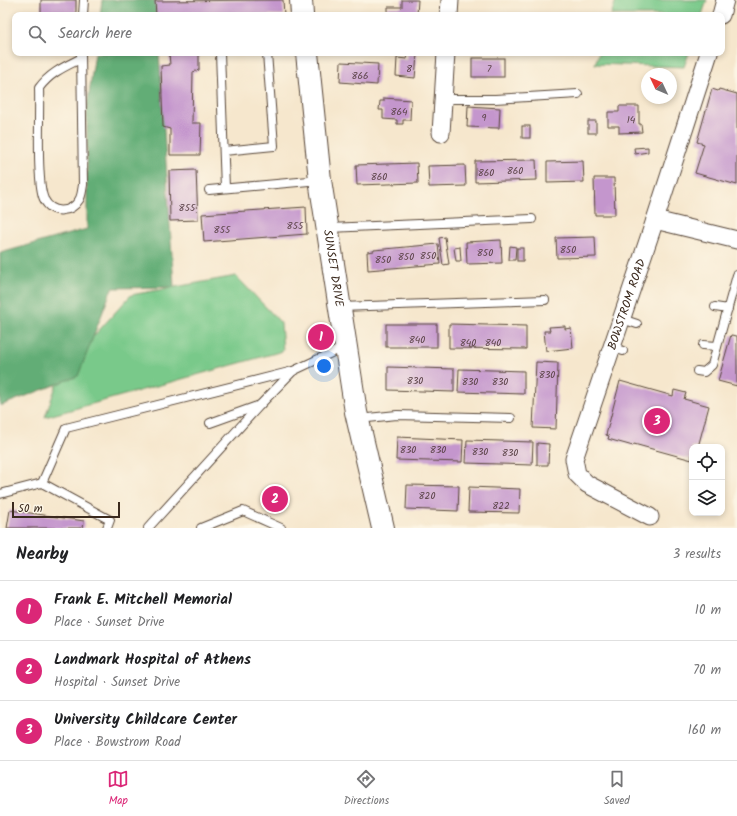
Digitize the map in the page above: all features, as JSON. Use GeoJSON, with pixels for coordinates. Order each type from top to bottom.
{"type":"FeatureCollection","features":[{"type":"Feature","properties":{"kind":"street"},"geometry":{"type":"LineString","coordinates":[[301,0],[302,12]]}},
{"type":"Feature","properties":{"kind":"street"},"geometry":{"type":"LineString","coordinates":[[449,12],[450,0]]}},
{"type":"Feature","properties":{"kind":"street"},"geometry":{"type":"LineString","coordinates":[[722,12],[726,0]]}},
{"type":"Feature","properties":{"kind":"street","name":"SUNSET DRIVE"},"geometry":{"type":"LineString","coordinates":[[307,56],[320,180],[357,419],[383,528]]}},
{"type":"Feature","properties":{"kind":"street"},"geometry":{"type":"LineString","coordinates":[[442,133],[446,56]]}},
{"type":"Feature","properties":{"kind":"street","name":"BOWSTROM ROAD"},"geometry":{"type":"LineString","coordinates":[[650,517],[580,479],[574,467],[576,451],[629,322],[655,220],[671,186],[708,56]]}},
{"type":"Feature","properties":{"kind":"street"},"geometry":{"type":"LineString","coordinates":[[655,220],[737,240]]}},
{"type":"Feature","properties":{"kind":"lane"},"geometry":{"type":"LineString","coordinates":[[83,12],[84,0]]}},
{"type":"Feature","properties":{"kind":"lane"},"geometry":{"type":"LineString","coordinates":[[80,56],[83,185],[80,199],[71,208],[63,212],[55,209],[45,200],[40,176],[39,88],[45,80],[60,68],[80,56]]}},
{"type":"Feature","properties":{"kind":"lane"},"geometry":{"type":"LineString","coordinates":[[220,56],[225,188]]}},
{"type":"Feature","properties":{"kind":"lane"},"geometry":{"type":"LineString","coordinates":[[224,151],[274,146],[266,56]]}},
{"type":"Feature","properties":{"kind":"lane"},"geometry":{"type":"LineString","coordinates":[[444,99],[495,99],[578,94]]}},
{"type":"Feature","properties":{"kind":"lane"},"geometry":{"type":"LineString","coordinates":[[209,190],[320,180]]}},
{"type":"Feature","properties":{"kind":"lane"},"geometry":{"type":"LineString","coordinates":[[328,228],[532,219]]}},
{"type":"Feature","properties":{"kind":"lane"},"geometry":{"type":"LineString","coordinates":[[697,370],[704,372],[709,368],[737,275]]}},
{"type":"Feature","properties":{"kind":"lane"},"geometry":{"type":"LineString","coordinates":[[340,307],[545,300]]}},
{"type":"Feature","properties":{"kind":"lane"},"geometry":{"type":"LineString","coordinates":[[715,307],[728,309]]}},
{"type":"Feature","properties":{"kind":"lane"},"geometry":{"type":"LineString","coordinates":[[703,345],[716,346]]}},
{"type":"Feature","properties":{"kind":"lane"},"geometry":{"type":"LineString","coordinates":[[42,483],[66,428],[293,371],[346,347]]}},
{"type":"Feature","properties":{"kind":"lane"},"geometry":{"type":"LineString","coordinates":[[148,528],[293,371]]}},
{"type":"Feature","properties":{"kind":"lane"},"geometry":{"type":"LineString","coordinates":[[210,423],[260,405]]}},
{"type":"Feature","properties":{"kind":"lane"},"geometry":{"type":"LineString","coordinates":[[357,419],[398,415],[511,418]]}},
{"type":"Feature","properties":{"kind":"lane"},"geometry":{"type":"LineString","coordinates":[[0,494],[42,483],[110,520],[107,528]]}},
{"type":"Feature","properties":{"kind":"lane"},"geometry":{"type":"LineString","coordinates":[[201,528],[243,511],[280,528]]}},
{"type":"Feature","properties":{"kind":"green space"},"geometry":{"type":"Polygon","coordinates":[[[102,0],[156,0],[156,12],[100,12],[102,0]]]}},
{"type":"Feature","properties":{"kind":"green space"},"geometry":{"type":"Polygon","coordinates":[[[616,0],[707,0],[703,12],[612,12],[616,0]]]}},
{"type":"Feature","properties":{"kind":"green space"},"geometry":{"type":"Polygon","coordinates":[[[95,56],[159,56],[174,287],[112,288],[78,376],[0,406],[0,253],[87,229],[87,107],[95,56]]]}},
{"type":"Feature","properties":{"kind":"green space"},"geometry":{"type":"Polygon","coordinates":[[[598,56],[688,56],[684,67],[595,64],[598,56]]]}},
{"type":"Feature","properties":{"kind":"green space"},"geometry":{"type":"Polygon","coordinates":[[[236,276],[281,323],[283,351],[45,417],[61,372],[131,295],[236,276]]]}},
{"type":"Feature","properties":{"kind":"building"},"geometry":{"type":"Polygon","coordinates":[[[41,0],[76,0],[76,12],[41,12],[41,0]]]}},
{"type":"Feature","properties":{"kind":"building"},"geometry":{"type":"Polygon","coordinates":[[[283,0],[284,12],[156,12],[155,1],[283,0]]]}},
{"type":"Feature","properties":{"kind":"building"},"geometry":{"type":"Polygon","coordinates":[[[402,0],[418,0],[417,12],[388,12],[388,7],[402,7],[402,0]]]}},
{"type":"Feature","properties":{"kind":"building"},"geometry":{"type":"Polygon","coordinates":[[[169,56],[199,56],[199,70],[193,72],[192,123],[201,123],[200,155],[170,155],[170,129],[163,127],[161,66],[170,65],[169,56]]]}},
{"type":"Feature","properties":{"kind":"building"},"geometry":{"type":"Polygon","coordinates":[[[408,56],[417,56],[415,78],[396,76],[397,58],[407,59],[408,56]]]}},
{"type":"Feature","properties":{"kind":"building"},"geometry":{"type":"Polygon","coordinates":[[[472,58],[504,58],[504,77],[472,77],[472,58]]]}},
{"type":"Feature","properties":{"kind":"building"},"geometry":{"type":"Polygon","coordinates":[[[341,62],[378,64],[377,85],[340,82],[341,62]]]}},
{"type":"Feature","properties":{"kind":"building"},"geometry":{"type":"Polygon","coordinates":[[[712,89],[718,91],[719,89],[737,94],[737,185],[695,173],[704,144],[697,142],[712,89]]]}},
{"type":"Feature","properties":{"kind":"building"},"geometry":{"type":"Polygon","coordinates":[[[384,98],[411,100],[410,120],[403,120],[403,124],[397,124],[397,120],[383,119],[383,110],[379,110],[380,101],[384,101],[384,98]]]}},
{"type":"Feature","properties":{"kind":"building"},"geometry":{"type":"Polygon","coordinates":[[[468,106],[500,108],[499,128],[467,127],[468,106]]]}},
{"type":"Feature","properties":{"kind":"building"},"geometry":{"type":"Polygon","coordinates":[[[619,106],[639,106],[639,124],[641,124],[642,132],[619,133],[619,126],[608,126],[608,112],[619,112],[619,106]]]}},
{"type":"Feature","properties":{"kind":"building"},"geometry":{"type":"Polygon","coordinates":[[[588,121],[596,121],[596,133],[588,133],[588,121]]]}},
{"type":"Feature","properties":{"kind":"building"},"geometry":{"type":"Polygon","coordinates":[[[522,126],[530,126],[530,138],[522,138],[522,126]]]}},
{"type":"Feature","properties":{"kind":"building"},"geometry":{"type":"Polygon","coordinates":[[[648,147],[648,152],[635,154],[634,148],[648,147]]]}},
{"type":"Feature","properties":{"kind":"building"},"geometry":{"type":"Polygon","coordinates":[[[536,160],[537,180],[475,182],[475,161],[536,160]]]}},
{"type":"Feature","properties":{"kind":"building"},"geometry":{"type":"Polygon","coordinates":[[[583,161],[584,182],[547,183],[547,162],[583,161]]]}},
{"type":"Feature","properties":{"kind":"building"},"geometry":{"type":"Polygon","coordinates":[[[417,163],[418,183],[357,185],[356,165],[417,163]]]}},
{"type":"Feature","properties":{"kind":"building"},"geometry":{"type":"Polygon","coordinates":[[[465,165],[466,186],[429,187],[428,166],[465,165]]]}},
{"type":"Feature","properties":{"kind":"building"},"geometry":{"type":"Polygon","coordinates":[[[196,170],[198,220],[170,221],[169,171],[196,170]]]}},
{"type":"Feature","properties":{"kind":"building"},"geometry":{"type":"Polygon","coordinates":[[[594,178],[614,178],[615,215],[595,215],[594,178]]]}},
{"type":"Feature","properties":{"kind":"building"},"geometry":{"type":"Polygon","coordinates":[[[306,207],[307,234],[204,242],[202,214],[306,207]]]}},
{"type":"Feature","properties":{"kind":"building"},"geometry":{"type":"Polygon","coordinates":[[[445,237],[449,264],[443,265],[439,238],[445,237]]]}},
{"type":"Feature","properties":{"kind":"building"},"geometry":{"type":"Polygon","coordinates":[[[595,237],[596,257],[557,258],[556,238],[595,237]]]}},
{"type":"Feature","properties":{"kind":"building"},"geometry":{"type":"Polygon","coordinates":[[[501,240],[502,263],[467,264],[466,242],[501,240]]]}},
{"type":"Feature","properties":{"kind":"building"},"geometry":{"type":"Polygon","coordinates":[[[438,244],[440,264],[368,270],[367,252],[374,250],[438,244]]]}},
{"type":"Feature","properties":{"kind":"building"},"geometry":{"type":"Polygon","coordinates":[[[510,246],[516,247],[515,260],[509,260],[510,246]]]}},
{"type":"Feature","properties":{"kind":"building"},"geometry":{"type":"Polygon","coordinates":[[[460,247],[461,261],[456,261],[454,248],[460,247]]]}},
{"type":"Feature","properties":{"kind":"building"},"geometry":{"type":"Polygon","coordinates":[[[517,248],[523,248],[523,261],[517,261],[517,248]]]}},
{"type":"Feature","properties":{"kind":"building"},"geometry":{"type":"Polygon","coordinates":[[[386,324],[437,324],[437,347],[386,347],[386,324]]]}},
{"type":"Feature","properties":{"kind":"building"},"geometry":{"type":"Polygon","coordinates":[[[449,324],[526,326],[526,349],[449,348],[449,324]]]}},
{"type":"Feature","properties":{"kind":"building"},"geometry":{"type":"Polygon","coordinates":[[[565,326],[565,329],[571,328],[573,348],[546,351],[544,331],[550,331],[549,327],[565,326]]]}},
{"type":"Feature","properties":{"kind":"building"},"geometry":{"type":"Polygon","coordinates":[[[731,335],[737,336],[737,386],[718,381],[731,335]]]}},
{"type":"Feature","properties":{"kind":"building"},"geometry":{"type":"Polygon","coordinates":[[[536,362],[558,363],[556,429],[533,428],[536,362]]]}},
{"type":"Feature","properties":{"kind":"building"},"geometry":{"type":"Polygon","coordinates":[[[388,367],[454,369],[454,392],[388,390],[388,367]]]}},
{"type":"Feature","properties":{"kind":"building"},"geometry":{"type":"Polygon","coordinates":[[[459,369],[524,371],[524,394],[458,392],[459,369]]]}},
{"type":"Feature","properties":{"kind":"building"},"geometry":{"type":"Polygon","coordinates":[[[620,381],[673,396],[674,390],[686,393],[684,399],[709,406],[699,444],[689,444],[689,459],[634,444],[633,446],[608,439],[609,436],[606,435],[620,381]]]}},
{"type":"Feature","properties":{"kind":"building"},"geometry":{"type":"Polygon","coordinates":[[[397,437],[463,440],[462,462],[396,460],[397,437]]]}},
{"type":"Feature","properties":{"kind":"building"},"geometry":{"type":"Polygon","coordinates":[[[467,440],[533,442],[532,465],[466,463],[467,440]]]}},
{"type":"Feature","properties":{"kind":"building"},"geometry":{"type":"Polygon","coordinates":[[[537,443],[549,444],[548,465],[537,465],[537,443]]]}},
{"type":"Feature","properties":{"kind":"building"},"geometry":{"type":"Polygon","coordinates":[[[407,485],[459,486],[458,511],[406,509],[407,485]]]}},
{"type":"Feature","properties":{"kind":"building"},"geometry":{"type":"Polygon","coordinates":[[[469,487],[520,489],[519,513],[468,512],[469,487]]]}},
{"type":"Feature","properties":{"kind":"building"},"geometry":{"type":"Polygon","coordinates":[[[10,510],[84,521],[83,528],[7,528],[10,510]]]}},
{"type":"Feature","properties":{"kind":"place","name":"Frank E. Mitchell Memorial"},"geometry":{"type":"Point","coordinates":[321,337]}},
{"type":"Feature","properties":{"kind":"place","name":"University Childcare Center"},"geometry":{"type":"Point","coordinates":[657,421]}},
{"type":"Feature","properties":{"kind":"place","name":"Landmark Hospital of Athens"},"geometry":{"type":"Point","coordinates":[275,499]}}]}
